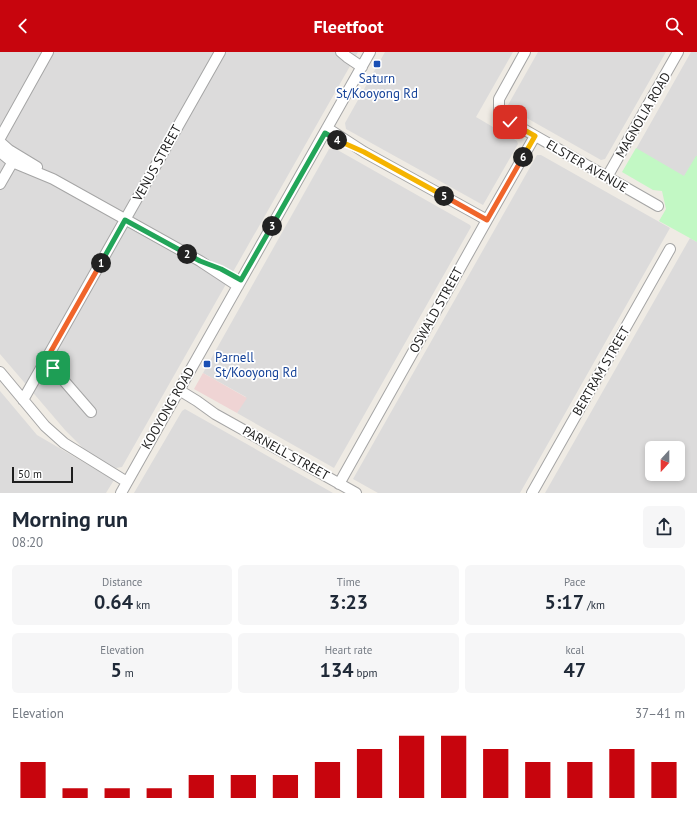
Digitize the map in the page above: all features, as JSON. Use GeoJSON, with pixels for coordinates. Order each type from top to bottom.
{"type":"FeatureCollection","features":[{"type":"Feature","properties":{"kind":"street"},"geometry":{"type":"LineString","coordinates":[[0,138],[48,52]]}},
{"type":"Feature","properties":{"kind":"street","name":"VENUS STREET"},"geometry":{"type":"LineString","coordinates":[[24,400],[220,52]]}},
{"type":"Feature","properties":{"kind":"street"},"geometry":{"type":"LineString","coordinates":[[341,52],[347,57],[364,64]]}},
{"type":"Feature","properties":{"kind":"street"},"geometry":{"type":"LineString","coordinates":[[345,52],[364,64]]}},
{"type":"Feature","properties":{"kind":"street","name":"KOOYONG ROAD"},"geometry":{"type":"LineString","coordinates":[[120,493],[370,52]]}},
{"type":"Feature","properties":{"kind":"street","name":"ELSTER AVENUE"},"geometry":{"type":"LineString","coordinates":[[525,52],[499,99],[499,110],[504,118],[658,206]]}},
{"type":"Feature","properties":{"kind":"street","name":"MAGNOLIA ROAD"},"geometry":{"type":"LineString","coordinates":[[607,177],[678,52]]}},
{"type":"Feature","properties":{"kind":"street"},"geometry":{"type":"LineString","coordinates":[[326,131],[487,220]]}},
{"type":"Feature","properties":{"kind":"street","name":"OSWALD STREET"},"geometry":{"type":"LineString","coordinates":[[339,484],[535,136]]}},
{"type":"Feature","properties":{"kind":"street"},"geometry":{"type":"LineString","coordinates":[[0,142],[14,158]]}},
{"type":"Feature","properties":{"kind":"street"},"geometry":{"type":"LineString","coordinates":[[0,152],[34,164],[53,179],[240,283]]}},
{"type":"Feature","properties":{"kind":"street"},"geometry":{"type":"LineString","coordinates":[[0,184],[14,158]]}},
{"type":"Feature","properties":{"kind":"street","name":"BERTRAM STREET"},"geometry":{"type":"LineString","coordinates":[[532,493],[670,249]]}},
{"type":"Feature","properties":{"kind":"street"},"geometry":{"type":"LineString","coordinates":[[46,360],[91,412]]}},
{"type":"Feature","properties":{"kind":"street"},"geometry":{"type":"LineString","coordinates":[[0,372],[45,426],[64,443],[127,482]]}},
{"type":"Feature","properties":{"kind":"street","name":"PARNELL STREET"},"geometry":{"type":"LineString","coordinates":[[177,393],[197,401],[215,414],[356,493]]}},
{"type":"Feature","properties":{"kind":"shaded area"},"geometry":{"type":"Polygon","coordinates":[[[0,52],[358,52],[122,467],[116,468],[88,453],[65,430],[0,354],[0,52]]]}},
{"type":"Feature","properties":{"kind":"shaded area"},"geometry":{"type":"Polygon","coordinates":[[[385,52],[513,52],[476,117],[517,141],[518,144],[483,205],[346,129],[345,123],[385,52]]]}},
{"type":"Feature","properties":{"kind":"shaded area"},"geometry":{"type":"Polygon","coordinates":[[[538,52],[666,52],[605,159],[601,160],[509,108],[508,105],[538,52]]]}},
{"type":"Feature","properties":{"kind":"shaded area"},"geometry":{"type":"Polygon","coordinates":[[[691,52],[697,52],[697,156],[684,177],[636,149],[691,52]]]}},
{"type":"Feature","properties":{"kind":"shaded area"},"geometry":{"type":"Polygon","coordinates":[[[334,148],[470,225],[471,227],[334,468],[237,413],[246,397],[203,373],[329,149],[334,148]]]}},
{"type":"Feature","properties":{"kind":"shaded area"},"geometry":{"type":"Polygon","coordinates":[[[537,155],[541,155],[670,228],[520,493],[378,493],[353,479],[537,155]]]}},
{"type":"Feature","properties":{"kind":"shaded area"},"geometry":{"type":"Polygon","coordinates":[[[690,238],[697,242],[697,493],[545,493],[690,238]]]}},
{"type":"Feature","properties":{"kind":"shaded area"},"geometry":{"type":"Polygon","coordinates":[[[203,373],[247,398],[237,413],[194,389],[203,373]]]}},
{"type":"Feature","properties":{"kind":"shaded area"},"geometry":{"type":"Polygon","coordinates":[[[0,391],[37,435],[114,480],[106,493],[0,493],[0,391]]]}},
{"type":"Feature","properties":{"kind":"shaded area"},"geometry":{"type":"Polygon","coordinates":[[[185,409],[333,493],[134,493],[182,411],[185,409]]]}},
{"type":"Feature","properties":{"kind":"green space"},"geometry":{"type":"Polygon","coordinates":[[[636,148],[684,176],[697,156],[697,242],[659,221],[666,209],[662,191],[653,190],[622,172],[636,148]]]}},
{"type":"Feature","properties":{"kind":"place","name":"Saturn St/Kooyong Rd"},"geometry":{"type":"Point","coordinates":[377,64]}},
{"type":"Feature","properties":{"kind":"place","name":"Parnell St/Kooyong Rd"},"geometry":{"type":"Point","coordinates":[207,364]}},
{"type":"Feature","properties":{"kind":"route"},"geometry":{"type":"LineString","coordinates":[[53,368],[46,360],[125,220],[135,224],[200,261],[221,269],[241,280],[325,133],[364,152],[487,220],[535,136],[510,122]]}}]}
